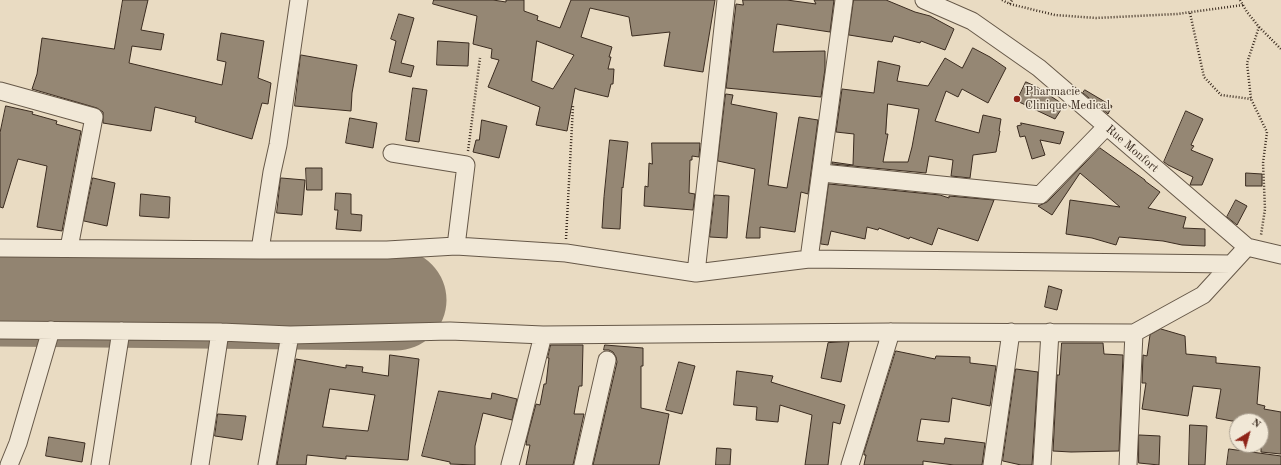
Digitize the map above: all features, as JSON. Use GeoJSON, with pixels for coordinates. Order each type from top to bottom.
{"type":"FeatureCollection","features":[{"type":"Feature","properties":{"kind":"street"},"geometry":{"type":"LineString","coordinates":[[260,250],[272,172],[279,138],[299,0]]}},
{"type":"Feature","properties":{"kind":"street"},"geometry":{"type":"LineString","coordinates":[[696,272],[726,0]]}},
{"type":"Feature","properties":{"kind":"street"},"geometry":{"type":"LineString","coordinates":[[810,259],[844,0]]}},
{"type":"Feature","properties":{"kind":"street","name":"Rue Monfort"},"geometry":{"type":"LineString","coordinates":[[924,0],[972,21],[1039,68],[1106,127],[1253,249],[1281,255]]}},
{"type":"Feature","properties":{"kind":"street"},"geometry":{"type":"LineString","coordinates":[[0,91],[94,117],[69,248]]}},
{"type":"Feature","properties":{"kind":"street"},"geometry":{"type":"LineString","coordinates":[[822,174],[1040,195],[1106,127]]}},
{"type":"Feature","properties":{"kind":"street"},"geometry":{"type":"LineString","coordinates":[[392,153],[466,165],[456,246]]}},
{"type":"Feature","properties":{"kind":"street"},"geometry":{"type":"LineString","coordinates":[[0,248],[387,250],[456,246],[566,252],[696,272],[810,259],[1231,264]]}},
{"type":"Feature","properties":{"kind":"street"},"geometry":{"type":"LineString","coordinates":[[0,330],[220,332],[290,335],[450,331],[543,335],[891,332],[1134,333],[1203,295],[1231,264],[1253,249]]}},
{"type":"Feature","properties":{"kind":"street"},"geometry":{"type":"LineString","coordinates":[[9,465],[18,443],[51,330]]}},
{"type":"Feature","properties":{"kind":"street"},"geometry":{"type":"LineString","coordinates":[[100,465],[121,331]]}},
{"type":"Feature","properties":{"kind":"street"},"geometry":{"type":"LineString","coordinates":[[200,465],[220,332]]}},
{"type":"Feature","properties":{"kind":"street"},"geometry":{"type":"LineString","coordinates":[[850,465],[891,332]]}},
{"type":"Feature","properties":{"kind":"street"},"geometry":{"type":"LineString","coordinates":[[992,465],[1011,332]]}},
{"type":"Feature","properties":{"kind":"street"},"geometry":{"type":"LineString","coordinates":[[1042,465],[1050,332]]}},
{"type":"Feature","properties":{"kind":"street"},"geometry":{"type":"LineString","coordinates":[[1128,465],[1134,333]]}},
{"type":"Feature","properties":{"kind":"street"},"geometry":{"type":"LineString","coordinates":[[267,465],[290,335]]}},
{"type":"Feature","properties":{"kind":"street"},"geometry":{"type":"LineString","coordinates":[[510,465],[520,431],[543,335]]}},
{"type":"Feature","properties":{"kind":"street"},"geometry":{"type":"LineString","coordinates":[[583,465],[607,360]]}},
{"type":"Feature","properties":{"kind":"path"},"geometry":{"type":"LineString","coordinates":[[1002,0],[1010,4],[1055,15],[1096,18],[1190,13],[1243,5]]}},
{"type":"Feature","properties":{"kind":"path"},"geometry":{"type":"LineString","coordinates":[[1010,4],[1012,0]]}},
{"type":"Feature","properties":{"kind":"path"},"geometry":{"type":"LineString","coordinates":[[1240,0],[1259,27],[1281,49]]}},
{"type":"Feature","properties":{"kind":"path"},"geometry":{"type":"LineString","coordinates":[[1190,13],[1204,77],[1221,95],[1251,99]]}},
{"type":"Feature","properties":{"kind":"path"},"geometry":{"type":"LineString","coordinates":[[1253,249],[1265,209],[1263,163],[1267,132],[1251,99],[1248,63],[1259,27]]}},
{"type":"Feature","properties":{"kind":"path"},"geometry":{"type":"LineString","coordinates":[[466,165],[480,58]]}},
{"type":"Feature","properties":{"kind":"path"},"geometry":{"type":"LineString","coordinates":[[566,252],[573,106]]}},
{"type":"Feature","properties":{"kind":"building"},"geometry":{"type":"Polygon","coordinates":[[[123,0],[148,0],[141,30],[164,34],[161,50],[132,46],[129,63],[222,85],[226,62],[217,60],[221,33],[264,41],[258,78],[271,83],[268,104],[262,103],[252,139],[195,122],[196,117],[155,107],[151,131],[103,123],[103,112],[97,108],[32,89],[37,74],[42,38],[114,49],[123,0]]]}},
{"type":"Feature","properties":{"kind":"building"},"geometry":{"type":"Polygon","coordinates":[[[434,0],[493,0],[506,2],[506,0],[524,0],[524,11],[538,16],[537,20],[560,28],[571,0],[715,0],[703,72],[664,66],[670,32],[632,36],[629,17],[590,8],[581,37],[612,47],[608,69],[614,69],[613,84],[611,84],[608,97],[575,88],[567,131],[536,125],[540,107],[488,87],[499,60],[491,58],[492,49],[473,44],[477,16],[433,4],[434,0]],[[537,41],[532,81],[553,89],[574,55],[537,41]]]}},
{"type":"Feature","properties":{"kind":"building"},"geometry":{"type":"Polygon","coordinates":[[[743,0],[787,0],[816,4],[814,0],[834,0],[830,32],[777,24],[773,52],[825,51],[825,69],[821,97],[726,88],[736,4],[743,5],[743,0]]]}},
{"type":"Feature","properties":{"kind":"building"},"geometry":{"type":"Polygon","coordinates":[[[854,0],[886,0],[915,12],[930,16],[954,29],[945,50],[921,41],[920,43],[894,36],[892,42],[849,35],[854,0]]]}},
{"type":"Feature","properties":{"kind":"building"},"geometry":{"type":"Polygon","coordinates":[[[399,14],[414,18],[401,63],[414,66],[411,77],[389,72],[396,41],[391,39],[399,14]]]}},
{"type":"Feature","properties":{"kind":"building"},"geometry":{"type":"Polygon","coordinates":[[[438,41],[469,43],[468,66],[437,65],[438,41]]]}},
{"type":"Feature","properties":{"kind":"building"},"geometry":{"type":"Polygon","coordinates":[[[973,48],[1006,68],[988,103],[962,89],[958,97],[946,91],[935,121],[979,133],[983,115],[1001,119],[996,152],[973,155],[970,178],[951,176],[953,160],[929,156],[926,173],[832,164],[832,162],[853,165],[854,134],[836,132],[842,89],[874,93],[878,61],[900,66],[897,81],[928,86],[945,58],[962,68],[973,48]],[[888,104],[886,134],[888,134],[883,162],[908,162],[919,109],[888,104]]]}},
{"type":"Feature","properties":{"kind":"building"},"geometry":{"type":"Polygon","coordinates":[[[301,55],[357,65],[352,93],[351,111],[295,106],[301,55]]]}},
{"type":"Feature","properties":{"kind":"building"},"geometry":{"type":"Polygon","coordinates":[[[1026,82],[1037,87],[1064,105],[1055,119],[1017,101],[1026,82]]]}},
{"type":"Feature","properties":{"kind":"building"},"geometry":{"type":"Polygon","coordinates":[[[413,88],[427,90],[419,142],[406,140],[413,88]]]}},
{"type":"Feature","properties":{"kind":"building"},"geometry":{"type":"Polygon","coordinates":[[[1085,90],[1112,106],[1108,114],[1083,93],[1085,90]]]}},
{"type":"Feature","properties":{"kind":"building"},"geometry":{"type":"Polygon","coordinates":[[[726,94],[733,95],[731,104],[777,113],[768,185],[787,188],[799,117],[818,120],[808,194],[801,192],[795,232],[760,227],[760,238],[746,238],[755,169],[718,161],[726,94]]]}},
{"type":"Feature","properties":{"kind":"building"},"geometry":{"type":"Polygon","coordinates":[[[6,106],[33,112],[32,114],[57,121],[56,124],[81,131],[62,231],[37,227],[47,166],[18,159],[3,208],[0,207],[0,133],[6,106]]]}},
{"type":"Feature","properties":{"kind":"building"},"geometry":{"type":"Polygon","coordinates":[[[1186,111],[1203,119],[1191,145],[1194,146],[1191,150],[1213,159],[1202,185],[1190,185],[1193,177],[1164,162],[1186,111]]]}},
{"type":"Feature","properties":{"kind":"building"},"geometry":{"type":"Polygon","coordinates":[[[350,118],[377,123],[373,148],[346,143],[350,118]]]}},
{"type":"Feature","properties":{"kind":"building"},"geometry":{"type":"Polygon","coordinates":[[[482,120],[507,126],[499,158],[473,152],[476,140],[479,140],[482,120]]]}},
{"type":"Feature","properties":{"kind":"building"},"geometry":{"type":"Polygon","coordinates":[[[1021,123],[1064,132],[1060,144],[1040,140],[1045,155],[1032,159],[1025,136],[1020,137],[1017,126],[1021,125],[1021,123]]]}},
{"type":"Feature","properties":{"kind":"building"},"geometry":{"type":"Polygon","coordinates":[[[610,140],[628,142],[623,188],[622,187],[620,229],[602,228],[610,140]]]}},
{"type":"Feature","properties":{"kind":"building"},"geometry":{"type":"Polygon","coordinates":[[[652,143],[700,143],[699,157],[692,156],[692,160],[690,160],[689,193],[695,194],[693,210],[644,206],[645,186],[648,187],[649,163],[652,164],[652,143]]]}},
{"type":"Feature","properties":{"kind":"building"},"geometry":{"type":"Polygon","coordinates":[[[1100,148],[1160,192],[1148,208],[1186,217],[1183,228],[1205,229],[1205,246],[1182,245],[1163,241],[1119,237],[1116,245],[1092,238],[1066,234],[1070,200],[1120,207],[1080,173],[1052,215],[1038,206],[1047,202],[1100,148]]]}},
{"type":"Feature","properties":{"kind":"building"},"geometry":{"type":"Polygon","coordinates":[[[306,168],[322,168],[322,190],[307,190],[306,168]]]}},
{"type":"Feature","properties":{"kind":"building"},"geometry":{"type":"Polygon","coordinates":[[[1246,173],[1262,174],[1262,186],[1246,186],[1246,173]]]}},
{"type":"Feature","properties":{"kind":"building"},"geometry":{"type":"Polygon","coordinates":[[[93,178],[115,183],[107,226],[84,221],[93,178]]]}},
{"type":"Feature","properties":{"kind":"building"},"geometry":{"type":"Polygon","coordinates":[[[281,178],[305,180],[302,215],[277,213],[281,178]]]}},
{"type":"Feature","properties":{"kind":"building"},"geometry":{"type":"Polygon","coordinates":[[[829,184],[940,195],[949,198],[949,196],[994,200],[978,241],[938,228],[932,245],[910,237],[909,239],[879,228],[878,230],[867,227],[865,239],[831,231],[828,245],[821,244],[829,184]]]}},
{"type":"Feature","properties":{"kind":"building"},"geometry":{"type":"Polygon","coordinates":[[[336,193],[351,194],[351,214],[362,215],[361,231],[336,229],[338,210],[335,210],[336,193]]]}},
{"type":"Feature","properties":{"kind":"building"},"geometry":{"type":"Polygon","coordinates":[[[141,194],[170,197],[169,218],[140,216],[141,194]]]}},
{"type":"Feature","properties":{"kind":"building"},"geometry":{"type":"Polygon","coordinates":[[[715,195],[729,196],[727,238],[710,237],[715,195]]]}},
{"type":"Feature","properties":{"kind":"building"},"geometry":{"type":"Polygon","coordinates":[[[1236,200],[1247,206],[1237,225],[1227,217],[1236,200]]]}},
{"type":"Feature","properties":{"kind":"building"},"geometry":{"type":"Polygon","coordinates":[[[1049,286],[1062,290],[1057,310],[1045,307],[1049,286]]]}},
{"type":"Feature","properties":{"kind":"building"},"geometry":{"type":"Polygon","coordinates":[[[1161,329],[1185,336],[1186,354],[1216,357],[1216,363],[1260,367],[1257,404],[1265,406],[1264,409],[1281,412],[1281,454],[1269,453],[1269,413],[1229,413],[1229,420],[1216,418],[1221,389],[1193,386],[1188,416],[1142,409],[1146,383],[1142,383],[1143,355],[1147,356],[1150,335],[1161,329]]]}},
{"type":"Feature","properties":{"kind":"building"},"geometry":{"type":"Polygon","coordinates":[[[849,342],[841,382],[821,378],[828,343],[849,342]]]}},
{"type":"Feature","properties":{"kind":"building"},"geometry":{"type":"Polygon","coordinates":[[[1062,343],[1103,343],[1104,354],[1123,355],[1119,451],[1053,451],[1057,375],[1059,375],[1062,343]]]}},
{"type":"Feature","properties":{"kind":"building"},"geometry":{"type":"Polygon","coordinates":[[[551,345],[583,345],[582,386],[579,386],[574,414],[584,414],[573,465],[526,465],[530,445],[526,445],[527,438],[536,404],[540,405],[544,384],[546,384],[548,358],[551,345]]]}},
{"type":"Feature","properties":{"kind":"building"},"geometry":{"type":"Polygon","coordinates":[[[605,345],[643,348],[643,366],[641,366],[641,408],[669,414],[659,465],[593,465],[617,362],[613,352],[604,350],[605,345]]]}},
{"type":"Feature","properties":{"kind":"building"},"geometry":{"type":"Polygon","coordinates":[[[896,351],[935,359],[936,356],[970,357],[970,363],[996,366],[990,406],[952,398],[949,422],[921,419],[917,441],[944,444],[945,438],[985,443],[982,465],[954,465],[923,461],[923,465],[864,465],[866,455],[864,455],[864,453],[896,351]]]}},
{"type":"Feature","properties":{"kind":"building"},"geometry":{"type":"Polygon","coordinates":[[[390,355],[419,359],[408,460],[346,456],[346,459],[307,455],[306,465],[277,465],[296,359],[346,368],[346,365],[363,367],[362,372],[388,376],[390,355]],[[330,389],[323,427],[368,431],[375,395],[330,389]]]}},
{"type":"Feature","properties":{"kind":"building"},"geometry":{"type":"Polygon","coordinates":[[[679,362],[695,366],[682,414],[666,410],[679,362]]]}},
{"type":"Feature","properties":{"kind":"building"},"geometry":{"type":"Polygon","coordinates":[[[1016,369],[1038,372],[1032,465],[1021,465],[1003,461],[1016,369]]]}},
{"type":"Feature","properties":{"kind":"building"},"geometry":{"type":"Polygon","coordinates":[[[737,371],[773,376],[771,382],[845,405],[840,424],[833,422],[828,465],[805,465],[812,415],[780,405],[778,422],[756,420],[757,407],[734,405],[737,371]]]}},
{"type":"Feature","properties":{"kind":"building"},"geometry":{"type":"Polygon","coordinates":[[[439,391],[491,399],[492,393],[517,399],[512,420],[483,413],[475,446],[475,465],[450,464],[450,462],[422,456],[439,391]]]}},
{"type":"Feature","properties":{"kind":"building"},"geometry":{"type":"Polygon","coordinates":[[[218,414],[246,416],[242,440],[215,436],[218,414]]]}},
{"type":"Feature","properties":{"kind":"building"},"geometry":{"type":"Polygon","coordinates":[[[1190,425],[1207,426],[1205,465],[1189,465],[1190,425]]]}},
{"type":"Feature","properties":{"kind":"building"},"geometry":{"type":"Polygon","coordinates":[[[1139,435],[1160,436],[1159,465],[1139,463],[1139,435]]]}},
{"type":"Feature","properties":{"kind":"building"},"geometry":{"type":"Polygon","coordinates":[[[49,437],[85,443],[82,462],[46,456],[49,437]]]}},
{"type":"Feature","properties":{"kind":"building"},"geometry":{"type":"Polygon","coordinates":[[[717,448],[731,449],[730,465],[716,465],[717,448]]]}},
{"type":"Feature","properties":{"kind":"building"},"geometry":{"type":"Polygon","coordinates":[[[1229,449],[1229,453],[1259,453],[1281,456],[1281,465],[1227,465],[1229,449]]]}},
{"type":"Feature","properties":{"kind":"runway"},"geometry":{"type":"LineString","coordinates":[[0,296],[396,300]]}},
{"type":"Feature","properties":{"kind":"place","name":"Pharmacie Clinique Medical"},"geometry":{"type":"Point","coordinates":[1017,99]}}]}
